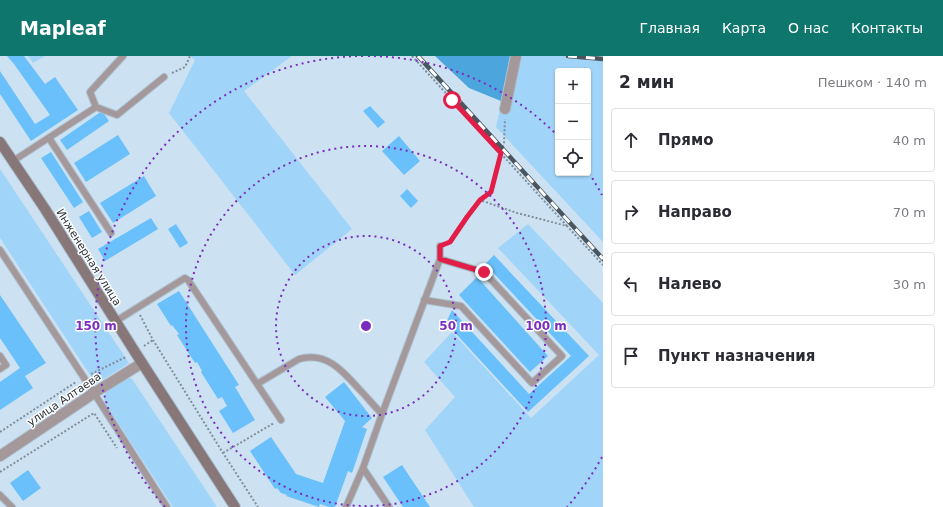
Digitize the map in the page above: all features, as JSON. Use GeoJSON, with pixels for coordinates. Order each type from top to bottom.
{"type":"FeatureCollection","features":[{"type":"Feature","properties":{"kind":"main road","name":"Инженерная улица"},"geometry":{"type":"LineString","coordinates":[[0,142],[45,209],[235,507]]}},
{"type":"Feature","properties":{"kind":"street"},"geometry":{"type":"LineString","coordinates":[[505,110],[516,56]]}},
{"type":"Feature","properties":{"kind":"street","name":"улица Алтаева"},"geometry":{"type":"LineString","coordinates":[[0,456],[94,393],[142,363]]}},
{"type":"Feature","properties":{"kind":"lane"},"geometry":{"type":"LineString","coordinates":[[122,56],[90,92],[96,107],[117,115],[164,77]]}},
{"type":"Feature","properties":{"kind":"lane"},"geometry":{"type":"LineString","coordinates":[[13,161],[96,107]]}},
{"type":"Feature","properties":{"kind":"lane"},"geometry":{"type":"LineString","coordinates":[[49,138],[111,233]]}},
{"type":"Feature","properties":{"kind":"lane"},"geometry":{"type":"LineString","coordinates":[[346,507],[363,468],[440,259],[440,246]]}},
{"type":"Feature","properties":{"kind":"lane"},"geometry":{"type":"LineString","coordinates":[[0,250],[84,377],[167,507]]}},
{"type":"Feature","properties":{"kind":"lane"},"geometry":{"type":"LineString","coordinates":[[424,300],[461,306],[532,383],[562,356],[484,272],[440,259]]}},
{"type":"Feature","properties":{"kind":"lane"},"geometry":{"type":"LineString","coordinates":[[116,321],[185,278],[188,280],[281,420]]}},
{"type":"Feature","properties":{"kind":"lane"},"geometry":{"type":"LineString","coordinates":[[0,356],[6,365],[0,369]]}},
{"type":"Feature","properties":{"kind":"lane"},"geometry":{"type":"LineString","coordinates":[[257,384],[299,359],[313,357],[336,366],[344,372],[382,414]]}},
{"type":"Feature","properties":{"kind":"lane"},"geometry":{"type":"LineString","coordinates":[[363,468],[389,507]]}},
{"type":"Feature","properties":{"kind":"lane"},"geometry":{"type":"LineString","coordinates":[[0,495],[12,507]]}},
{"type":"Feature","properties":{"kind":"path"},"geometry":{"type":"LineString","coordinates":[[164,77],[185,67],[190,56]]}},
{"type":"Feature","properties":{"kind":"path"},"geometry":{"type":"LineString","coordinates":[[412,56],[603,265]]}},
{"type":"Feature","properties":{"kind":"path"},"geometry":{"type":"LineString","coordinates":[[440,246],[450,242],[480,200],[491,192],[504,143],[505,110]]}},
{"type":"Feature","properties":{"kind":"path"},"geometry":{"type":"LineString","coordinates":[[480,200],[517,213],[567,226]]}},
{"type":"Feature","properties":{"kind":"path"},"geometry":{"type":"LineString","coordinates":[[136,309],[153,340],[258,507]]}},
{"type":"Feature","properties":{"kind":"path"},"geometry":{"type":"LineString","coordinates":[[0,432],[84,377],[135,352]]}},
{"type":"Feature","properties":{"kind":"path"},"geometry":{"type":"LineString","coordinates":[[0,472],[94,413],[119,451]]}},
{"type":"Feature","properties":{"kind":"path"},"geometry":{"type":"LineString","coordinates":[[223,453],[281,420]]}},
{"type":"Feature","properties":{"kind":"shaded area"},"geometry":{"type":"Polygon","coordinates":[[[28,56],[45,56],[33,63],[28,56]]]}},
{"type":"Feature","properties":{"kind":"shaded area"},"geometry":{"type":"Polygon","coordinates":[[[190,56],[292,56],[244,91],[352,229],[295,275],[169,113],[195,60],[190,56]]]}},
{"type":"Feature","properties":{"kind":"shaded area"},"geometry":{"type":"Polygon","coordinates":[[[435,56],[510,56],[501,101],[469,88],[435,56]]]}},
{"type":"Feature","properties":{"kind":"shaded area"},"geometry":{"type":"Polygon","coordinates":[[[512,56],[569,56],[584,58],[603,57],[603,242],[496,127],[512,56]]]}},
{"type":"Feature","properties":{"kind":"shaded area"},"geometry":{"type":"Polygon","coordinates":[[[0,169],[129,363],[96,384],[0,238],[0,169]]]}},
{"type":"Feature","properties":{"kind":"shaded area"},"geometry":{"type":"Polygon","coordinates":[[[528,224],[603,303],[603,507],[474,507],[425,430],[455,397],[424,362],[452,332],[531,418],[599,355],[498,248],[528,224]]]}},
{"type":"Feature","properties":{"kind":"shaded area"},"geometry":{"type":"Polygon","coordinates":[[[125,376],[132,379],[217,507],[173,507],[104,401],[106,387],[125,376]]]}},
{"type":"Feature","properties":{"kind":"building"},"geometry":{"type":"Polygon","coordinates":[[[7,56],[24,56],[45,84],[55,77],[78,110],[31,141],[0,94],[0,71],[35,124],[50,115],[7,56]]]}},
{"type":"Feature","properties":{"kind":"building"},"geometry":{"type":"Polygon","coordinates":[[[370,106],[385,122],[378,128],[363,111],[370,106]]]}},
{"type":"Feature","properties":{"kind":"building"},"geometry":{"type":"Polygon","coordinates":[[[102,111],[109,121],[67,150],[60,140],[102,111]]]}},
{"type":"Feature","properties":{"kind":"building"},"geometry":{"type":"Polygon","coordinates":[[[118,135],[130,154],[86,182],[74,163],[118,135]]]}},
{"type":"Feature","properties":{"kind":"building"},"geometry":{"type":"Polygon","coordinates":[[[399,136],[420,161],[404,175],[382,151],[399,136]]]}},
{"type":"Feature","properties":{"kind":"building"},"geometry":{"type":"Polygon","coordinates":[[[51,152],[83,202],[74,208],[41,158],[51,152]]]}},
{"type":"Feature","properties":{"kind":"building"},"geometry":{"type":"Polygon","coordinates":[[[144,176],[156,196],[113,223],[100,203],[144,176]]]}},
{"type":"Feature","properties":{"kind":"building"},"geometry":{"type":"Polygon","coordinates":[[[407,189],[418,201],[411,208],[400,196],[407,189]]]}},
{"type":"Feature","properties":{"kind":"building"},"geometry":{"type":"Polygon","coordinates":[[[89,211],[102,232],[92,238],[79,217],[89,211]]]}},
{"type":"Feature","properties":{"kind":"building"},"geometry":{"type":"Polygon","coordinates":[[[151,218],[158,229],[105,261],[98,249],[151,218]]]}},
{"type":"Feature","properties":{"kind":"building"},"geometry":{"type":"Polygon","coordinates":[[[176,224],[188,243],[180,248],[168,229],[176,224]]]}},
{"type":"Feature","properties":{"kind":"building"},"geometry":{"type":"Polygon","coordinates":[[[494,255],[589,356],[528,412],[446,323],[452,310],[529,394],[571,356],[485,264],[494,255]]]}},
{"type":"Feature","properties":{"kind":"building"},"geometry":{"type":"Polygon","coordinates":[[[477,277],[548,356],[530,372],[459,295],[477,277]]]}},
{"type":"Feature","properties":{"kind":"building"},"geometry":{"type":"Polygon","coordinates":[[[179,291],[239,385],[235,387],[255,420],[233,433],[219,411],[227,406],[222,397],[218,399],[201,372],[202,371],[197,362],[195,363],[177,335],[179,334],[172,325],[171,326],[157,304],[179,291]]]}},
{"type":"Feature","properties":{"kind":"building"},"geometry":{"type":"Polygon","coordinates":[[[0,295],[46,363],[25,376],[33,388],[0,410],[0,382],[20,368],[0,338],[0,295]]]}},
{"type":"Feature","properties":{"kind":"building"},"geometry":{"type":"Polygon","coordinates":[[[344,382],[372,418],[362,427],[367,429],[352,473],[348,471],[335,507],[320,504],[319,507],[286,496],[287,495],[281,493],[277,488],[275,489],[250,451],[271,437],[296,474],[323,483],[345,421],[325,397],[344,382]]]}},
{"type":"Feature","properties":{"kind":"building"},"geometry":{"type":"Polygon","coordinates":[[[402,465],[430,507],[403,507],[383,477],[402,465]]]}},
{"type":"Feature","properties":{"kind":"building"},"geometry":{"type":"Polygon","coordinates":[[[28,470],[41,488],[23,501],[10,483],[28,470]]]}},
{"type":"Feature","properties":{"kind":"railway"},"geometry":{"type":"LineString","coordinates":[[418,56],[603,259]]}},
{"type":"Feature","properties":{"kind":"railway"},"geometry":{"type":"LineString","coordinates":[[568,56],[603,59]]}},
{"type":"Feature","properties":{"kind":"route"},"geometry":{"type":"LineString","coordinates":[[452,100],[501,153],[491,192],[480,200],[450,242],[440,246],[440,259],[484,272]]}}]}
